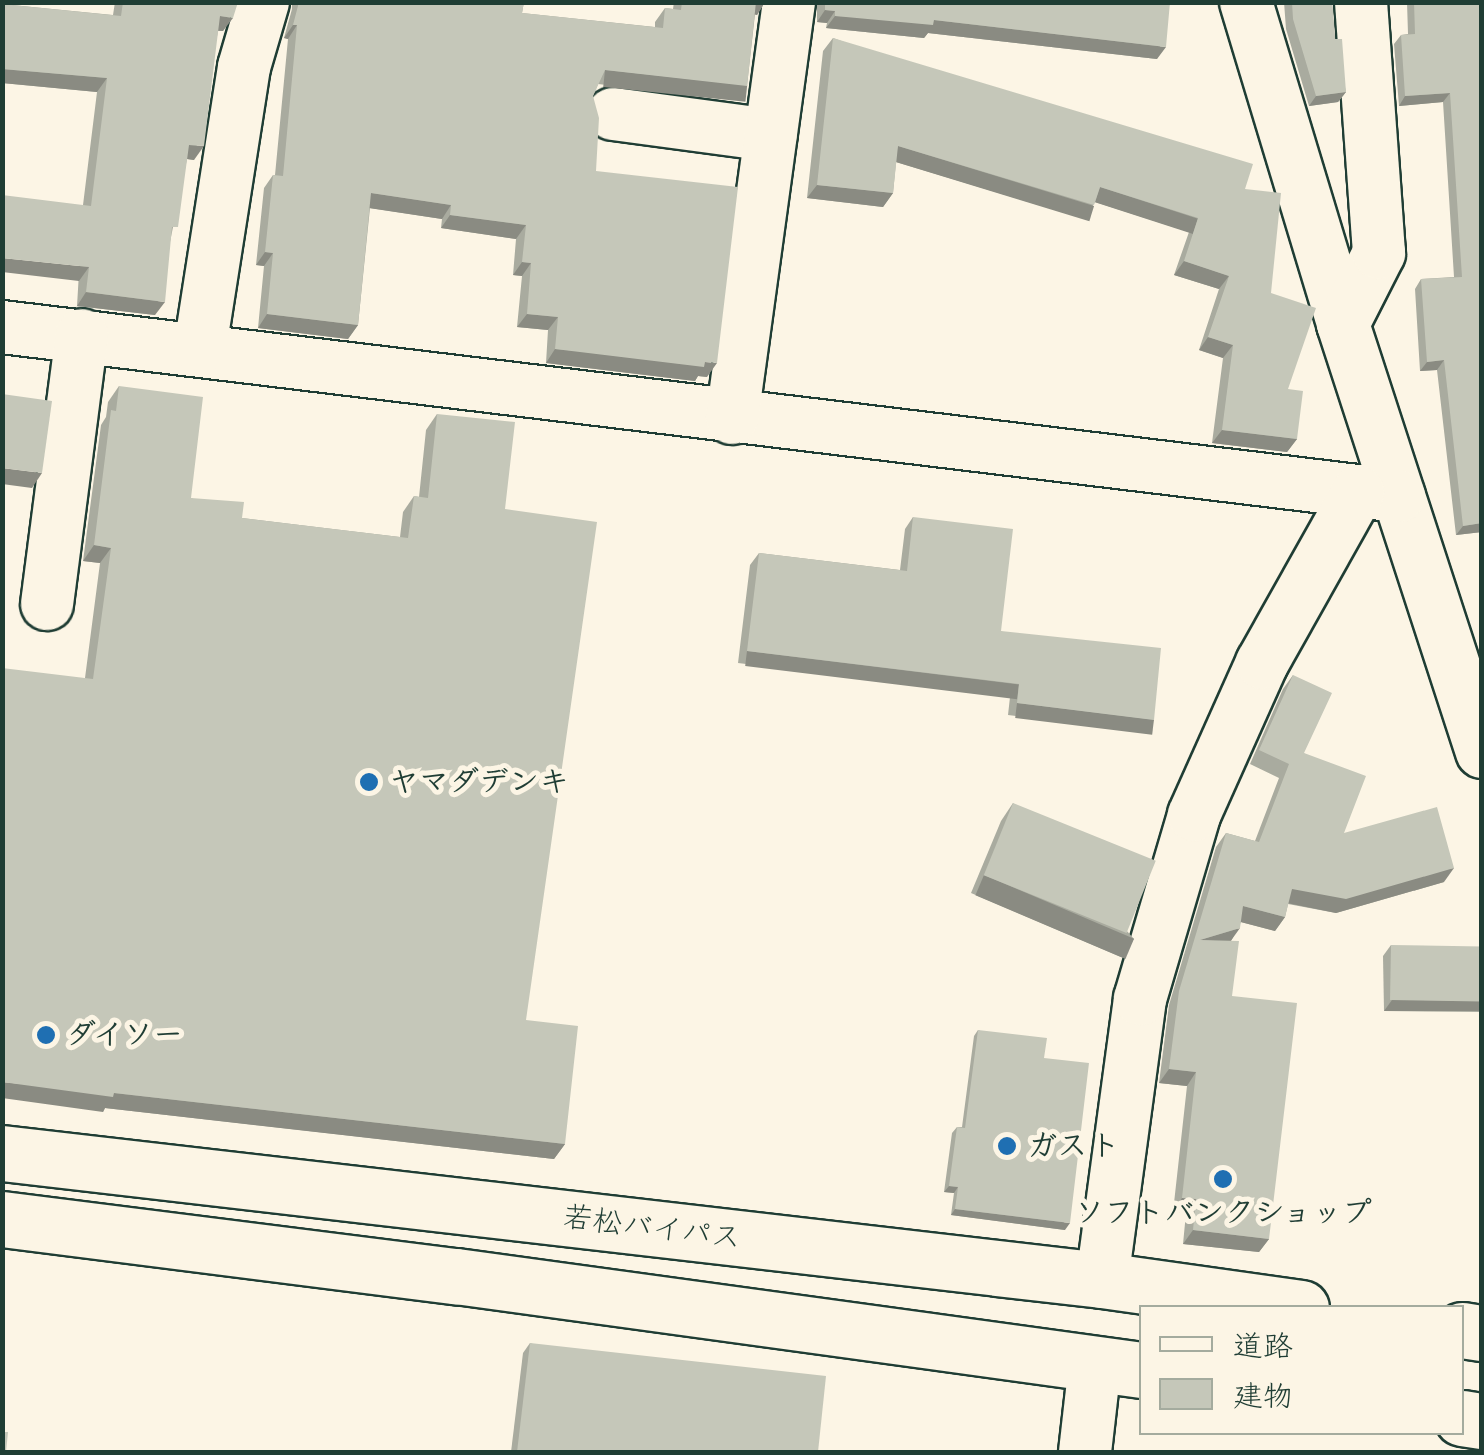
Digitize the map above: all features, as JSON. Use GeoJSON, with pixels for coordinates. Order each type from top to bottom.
{"type":"FeatureCollection","features":[{"type":"Feature","properties":{"kind":"highway","name":"若松バイパス"},"geometry":{"type":"LineString","coordinates":[[2,1153],[1102,1280],[1279,1305]]}},
{"type":"Feature","properties":{"kind":"highway"},"geometry":{"type":"LineString","coordinates":[[2,1219],[456,1276],[1118,1367]]}},
{"type":"Feature","properties":{"kind":"street"},"geometry":{"type":"LineString","coordinates":[[200,348],[244,68],[262,2]]}},
{"type":"Feature","properties":{"kind":"street"},"geometry":{"type":"LineString","coordinates":[[732,418],[789,2]]}},
{"type":"Feature","properties":{"kind":"street"},"geometry":{"type":"LineString","coordinates":[[1246,2],[1342,324],[1379,494],[1465,643],[1482,752]]}},
{"type":"Feature","properties":{"kind":"street"},"geometry":{"type":"LineString","coordinates":[[1342,324],[1379,253],[1361,2]]}},
{"type":"Feature","properties":{"kind":"street"},"geometry":{"type":"LineString","coordinates":[[613,114],[771,134]]}},
{"type":"Feature","properties":{"kind":"street"},"geometry":{"type":"LineString","coordinates":[[2,326],[1379,494]]}},
{"type":"Feature","properties":{"kind":"street"},"geometry":{"type":"LineString","coordinates":[[47,604],[82,335]]}},
{"type":"Feature","properties":{"kind":"street"},"geometry":{"type":"LineString","coordinates":[[1102,1280],[1140,999],[1194,815],[1262,662],[1379,494]]}},
{"type":"Feature","properties":{"kind":"street"},"geometry":{"type":"LineString","coordinates":[[1085,1452],[1118,1367]]}},
{"type":"Feature","properties":{"kind":"building"},"geometry":{"type":"Polygon","coordinates":[[[123,2],[238,2],[233,18],[220,16],[204,146],[189,145],[178,227],[172,227],[165,302],[86,292],[89,267],[2,258],[2,195],[91,206],[107,78],[2,69],[2,4],[121,16],[123,2]]]}},
{"type":"Feature","properties":{"kind":"building"},"geometry":{"type":"Polygon","coordinates":[[[299,2],[524,2],[522,13],[663,28],[665,8],[681,10],[682,2],[756,2],[747,86],[605,70],[593,96],[599,118],[596,171],[738,187],[717,363],[705,362],[704,367],[555,349],[558,317],[527,314],[531,263],[522,262],[526,225],[450,215],[451,205],[371,193],[358,325],[267,314],[273,253],[265,252],[273,175],[283,176],[297,25],[293,25],[299,2]]]}},
{"type":"Feature","properties":{"kind":"building"},"geometry":{"type":"Polygon","coordinates":[[[825,2],[1170,2],[1166,47],[934,20],[933,25],[835,16],[835,11],[825,10],[825,2]]]}},
{"type":"Feature","properties":{"kind":"building"},"geometry":{"type":"Polygon","coordinates":[[[1292,2],[1332,2],[1335,39],[1342,39],[1346,92],[1316,96],[1293,19],[1292,2]]]}},
{"type":"Feature","properties":{"kind":"building"},"geometry":{"type":"Polygon","coordinates":[[[1414,2],[1482,2],[1482,523],[1463,526],[1444,360],[1427,362],[1421,279],[1462,277],[1450,93],[1405,96],[1401,35],[1415,34],[1414,2]]]}},
{"type":"Feature","properties":{"kind":"building"},"geometry":{"type":"Polygon","coordinates":[[[833,38],[1253,164],[1245,189],[1281,193],[1271,293],[1316,308],[1288,389],[1303,391],[1297,439],[1222,430],[1233,345],[1208,337],[1229,276],[1184,261],[1198,218],[1100,187],[1094,205],[898,146],[893,193],[817,185],[833,38]]]}},
{"type":"Feature","properties":{"kind":"building","name":"ヤマダデンキ"},"geometry":{"type":"Polygon","coordinates":[[[119,386],[203,397],[191,498],[244,502],[242,518],[408,538],[414,496],[428,498],[437,414],[515,422],[505,509],[597,522],[526,1020],[578,1026],[565,1144],[2,1082],[2,668],[93,679],[111,548],[94,545],[111,410],[116,411],[119,386]]]}},
{"type":"Feature","properties":{"kind":"building"},"geometry":{"type":"Polygon","coordinates":[[[2,394],[52,401],[42,473],[2,468],[2,394]]]}},
{"type":"Feature","properties":{"kind":"building"},"geometry":{"type":"Polygon","coordinates":[[[913,517],[1013,529],[1001,631],[1161,648],[1154,720],[1017,703],[1019,684],[747,651],[759,553],[907,571],[913,517]]]}},
{"type":"Feature","properties":{"kind":"building"},"geometry":{"type":"Polygon","coordinates":[[[1293,675],[1332,693],[1304,753],[1366,776],[1344,833],[1437,807],[1454,868],[1346,899],[1292,889],[1285,917],[1243,906],[1240,928],[1200,940],[1239,941],[1232,996],[1297,1003],[1269,1239],[1193,1230],[1196,1199],[1182,1198],[1196,1072],[1169,1069],[1179,991],[1226,833],[1259,842],[1289,764],[1259,750],[1293,675]]]}},
{"type":"Feature","properties":{"kind":"building"},"geometry":{"type":"Polygon","coordinates":[[[1013,803],[1156,861],[1127,933],[984,875],[1013,803]]]}},
{"type":"Feature","properties":{"kind":"building"},"geometry":{"type":"Polygon","coordinates":[[[1391,945],[1482,947],[1481,1002],[1390,1000],[1391,945]]]}},
{"type":"Feature","properties":{"kind":"building"},"geometry":{"type":"Polygon","coordinates":[[[978,1030],[1047,1038],[1044,1058],[1089,1063],[1070,1223],[955,1209],[958,1187],[949,1186],[957,1127],[965,1128],[978,1030]]]}},
{"type":"Feature","properties":{"kind":"building"},"geometry":{"type":"Polygon","coordinates":[[[530,1343],[826,1376],[818,1452],[517,1452],[530,1343]]]}},
{"type":"Feature","properties":{"kind":"building"},"geometry":{"type":"Polygon","coordinates":[[[2,1432],[8,1432],[6,1452],[2,1452],[2,1432]]]}},
{"type":"Feature","properties":{"kind":"place","name":"ヤマダデンキ"},"geometry":{"type":"Point","coordinates":[369,782]}},
{"type":"Feature","properties":{"kind":"place","name":"ダイソー"},"geometry":{"type":"Point","coordinates":[46,1035]}},
{"type":"Feature","properties":{"kind":"place","name":"ガスト"},"geometry":{"type":"Point","coordinates":[1007,1146]}},
{"type":"Feature","properties":{"kind":"place","name":"ソフトバンクショップ"},"geometry":{"type":"Point","coordinates":[1223,1179]}}]}
